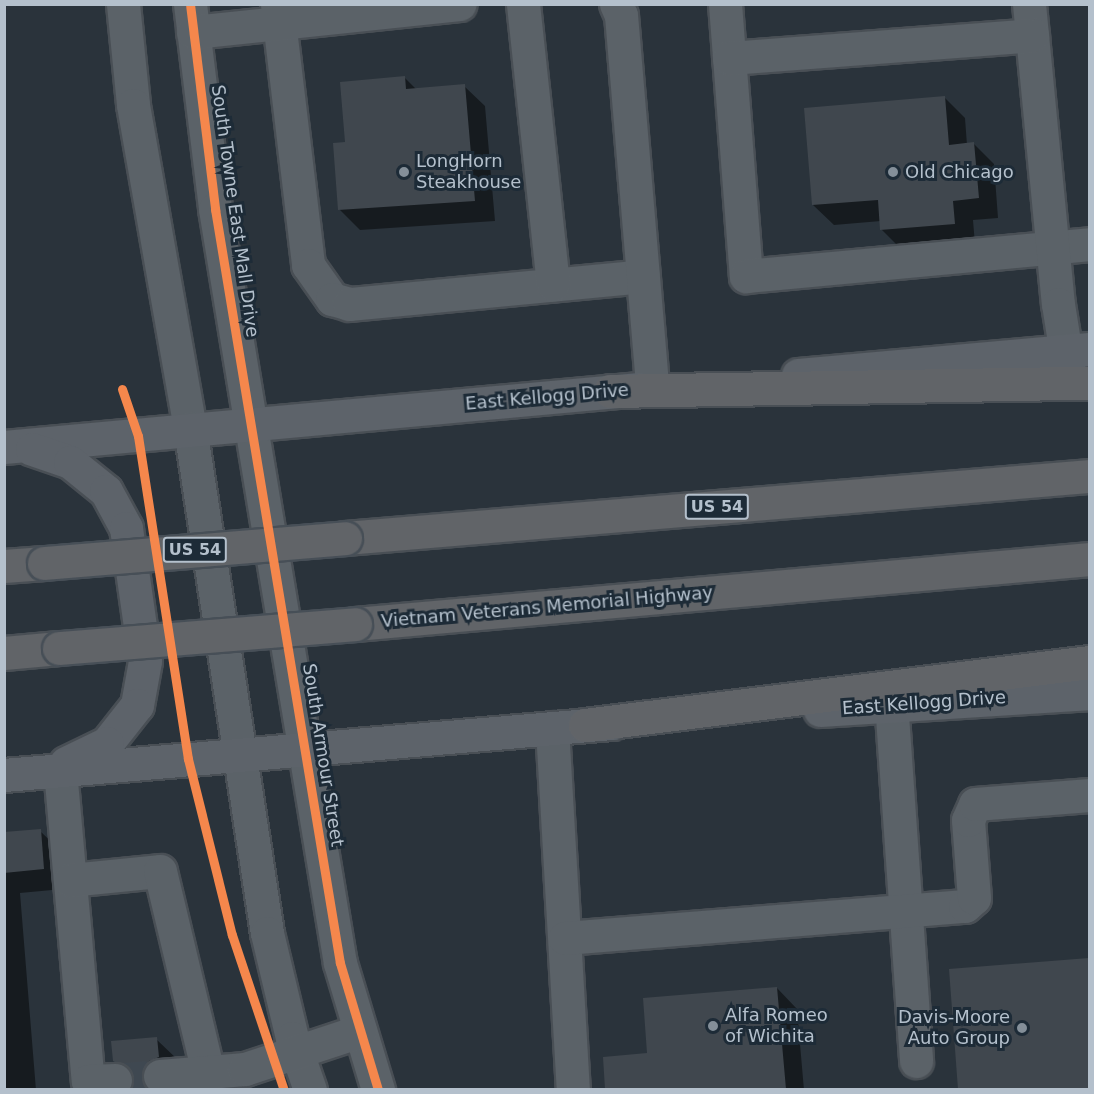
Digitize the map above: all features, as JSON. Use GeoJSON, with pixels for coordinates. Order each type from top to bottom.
{"type":"FeatureCollection","features":[{"type":"Feature","properties":{"kind":"highway"},"geometry":{"type":"LineString","coordinates":[[610,391],[1080,383]]}},
{"type":"Feature","properties":{"kind":"highway","name":"US 54"},"geometry":{"type":"LineString","coordinates":[[4,566],[1089,476]]}},
{"type":"Feature","properties":{"kind":"highway","name":"Vietnam Veterans Memorial Highway"},"geometry":{"type":"LineString","coordinates":[[4,653],[1089,559]]}},
{"type":"Feature","properties":{"kind":"highway"},"geometry":{"type":"LineString","coordinates":[[585,725],[890,696],[1089,662]]}},
{"type":"Feature","properties":{"kind":"main road","name":"East Kellogg Drive"},"geometry":{"type":"LineString","coordinates":[[13,446],[251,422],[1077,350]]}},
{"type":"Feature","properties":{"kind":"main road"},"geometry":{"type":"LineString","coordinates":[[13,446],[70,462],[106,491],[126,528],[145,660],[137,705],[107,742],[56,770]]}},
{"type":"Feature","properties":{"kind":"main road","name":"East Kellogg Drive"},"geometry":{"type":"LineString","coordinates":[[890,696],[1089,693]]}},
{"type":"Feature","properties":{"kind":"main road"},"geometry":{"type":"LineString","coordinates":[[4,775],[585,725]]}},
{"type":"Feature","properties":{"kind":"street"},"geometry":{"type":"LineString","coordinates":[[123,4],[133,105],[190,428],[238,755],[267,933],[297,1052],[310,1089]]}},
{"type":"Feature","properties":{"kind":"street"},"geometry":{"type":"LineString","coordinates":[[191,18],[460,4]]}},
{"type":"Feature","properties":{"kind":"street"},"geometry":{"type":"LineString","coordinates":[[523,4],[554,284]]}},
{"type":"Feature","properties":{"kind":"street"},"geometry":{"type":"LineString","coordinates":[[616,4],[621,15],[652,388]]}},
{"type":"Feature","properties":{"kind":"street"},"geometry":{"type":"LineString","coordinates":[[725,4],[746,276],[1089,244]]}},
{"type":"Feature","properties":{"kind":"street"},"geometry":{"type":"LineString","coordinates":[[278,13],[308,265],[332,299],[349,304],[643,276]]}},
{"type":"Feature","properties":{"kind":"street","name":"South Towne East Mall Drive"},"geometry":{"type":"LineString","coordinates":[[191,18],[215,210],[251,422]]}},
{"type":"Feature","properties":{"kind":"street"},"geometry":{"type":"LineString","coordinates":[[729,58],[1030,20],[1053,247],[1077,350],[1080,383]]}},
{"type":"Feature","properties":{"kind":"street","name":"South Armour Street"},"geometry":{"type":"LineString","coordinates":[[251,422],[340,963],[378,1089]]}},
{"type":"Feature","properties":{"kind":"street"},"geometry":{"type":"LineString","coordinates":[[890,696],[915,1061]]}},
{"type":"Feature","properties":{"kind":"street"},"geometry":{"type":"LineString","coordinates":[[552,728],[573,1089]]}},
{"type":"Feature","properties":{"kind":"street"},"geometry":{"type":"LineString","coordinates":[[56,770],[70,880],[88,1081],[115,1080]]}},
{"type":"Feature","properties":{"kind":"street"},"geometry":{"type":"LineString","coordinates":[[565,938],[965,906],[974,898],[968,820],[975,804],[1089,795]]}},
{"type":"Feature","properties":{"kind":"street"},"geometry":{"type":"LineString","coordinates":[[70,880],[159,871],[208,1072]]}},
{"type":"Feature","properties":{"kind":"street"},"geometry":{"type":"LineString","coordinates":[[160,1076],[208,1072],[249,1079],[297,1052],[360,1031]]}},
{"type":"Feature","properties":{"kind":"building","name":"LongHorn Steakhouse"},"geometry":{"type":"Polygon","coordinates":[[[405,76],[406,89],[465,84],[475,201],[338,210],[333,143],[345,142],[340,82],[405,76]]]}},
{"type":"Feature","properties":{"kind":"building","name":"Old Chicago"},"geometry":{"type":"Polygon","coordinates":[[[945,96],[949,145],[974,142],[979,198],[953,201],[955,224],[880,230],[878,200],[812,205],[804,108],[945,96]]]}},
{"type":"Feature","properties":{"kind":"building"},"geometry":{"type":"Polygon","coordinates":[[[41,829],[44,869],[4,873],[4,832],[41,829]]]}},
{"type":"Feature","properties":{"kind":"building","name":"Davis-Moore Auto Group"},"geometry":{"type":"Polygon","coordinates":[[[1089,958],[1089,1089],[958,1089],[949,969],[1089,958]]]}},
{"type":"Feature","properties":{"kind":"building","name":"Alfa Romeo of Wichita"},"geometry":{"type":"Polygon","coordinates":[[[777,987],[786,1089],[605,1089],[603,1057],[647,1053],[643,998],[777,987]]]}},
{"type":"Feature","properties":{"kind":"building"},"geometry":{"type":"Polygon","coordinates":[[[157,1037],[159,1057],[149,1061],[141,1077],[148,1089],[131,1089],[131,1071],[113,1061],[111,1041],[157,1037]]]}},
{"type":"Feature","properties":{"kind":"tunnel"},"geometry":{"type":"LineString","coordinates":[[115,1080],[160,1076]]}},
{"type":"Feature","properties":{"kind":"cycle path"},"geometry":{"type":"LineString","coordinates":[[190,4],[215,209],[340,963],[378,1090]]}},
{"type":"Feature","properties":{"kind":"cycle path"},"geometry":{"type":"LineString","coordinates":[[122,389],[138,436],[188,759],[232,935],[284,1090]]}},
{"type":"Feature","properties":{"kind":"place","name":"LongHorn Steakhouse"},"geometry":{"type":"Point","coordinates":[404,172]}},
{"type":"Feature","properties":{"kind":"place","name":"Old Chicago"},"geometry":{"type":"Point","coordinates":[893,172]}},
{"type":"Feature","properties":{"kind":"place","name":"Alfa Romeo of Wichita"},"geometry":{"type":"Point","coordinates":[713,1026]}},
{"type":"Feature","properties":{"kind":"place","name":"Davis-Moore Auto Group"},"geometry":{"type":"Point","coordinates":[1022,1028]}}]}
